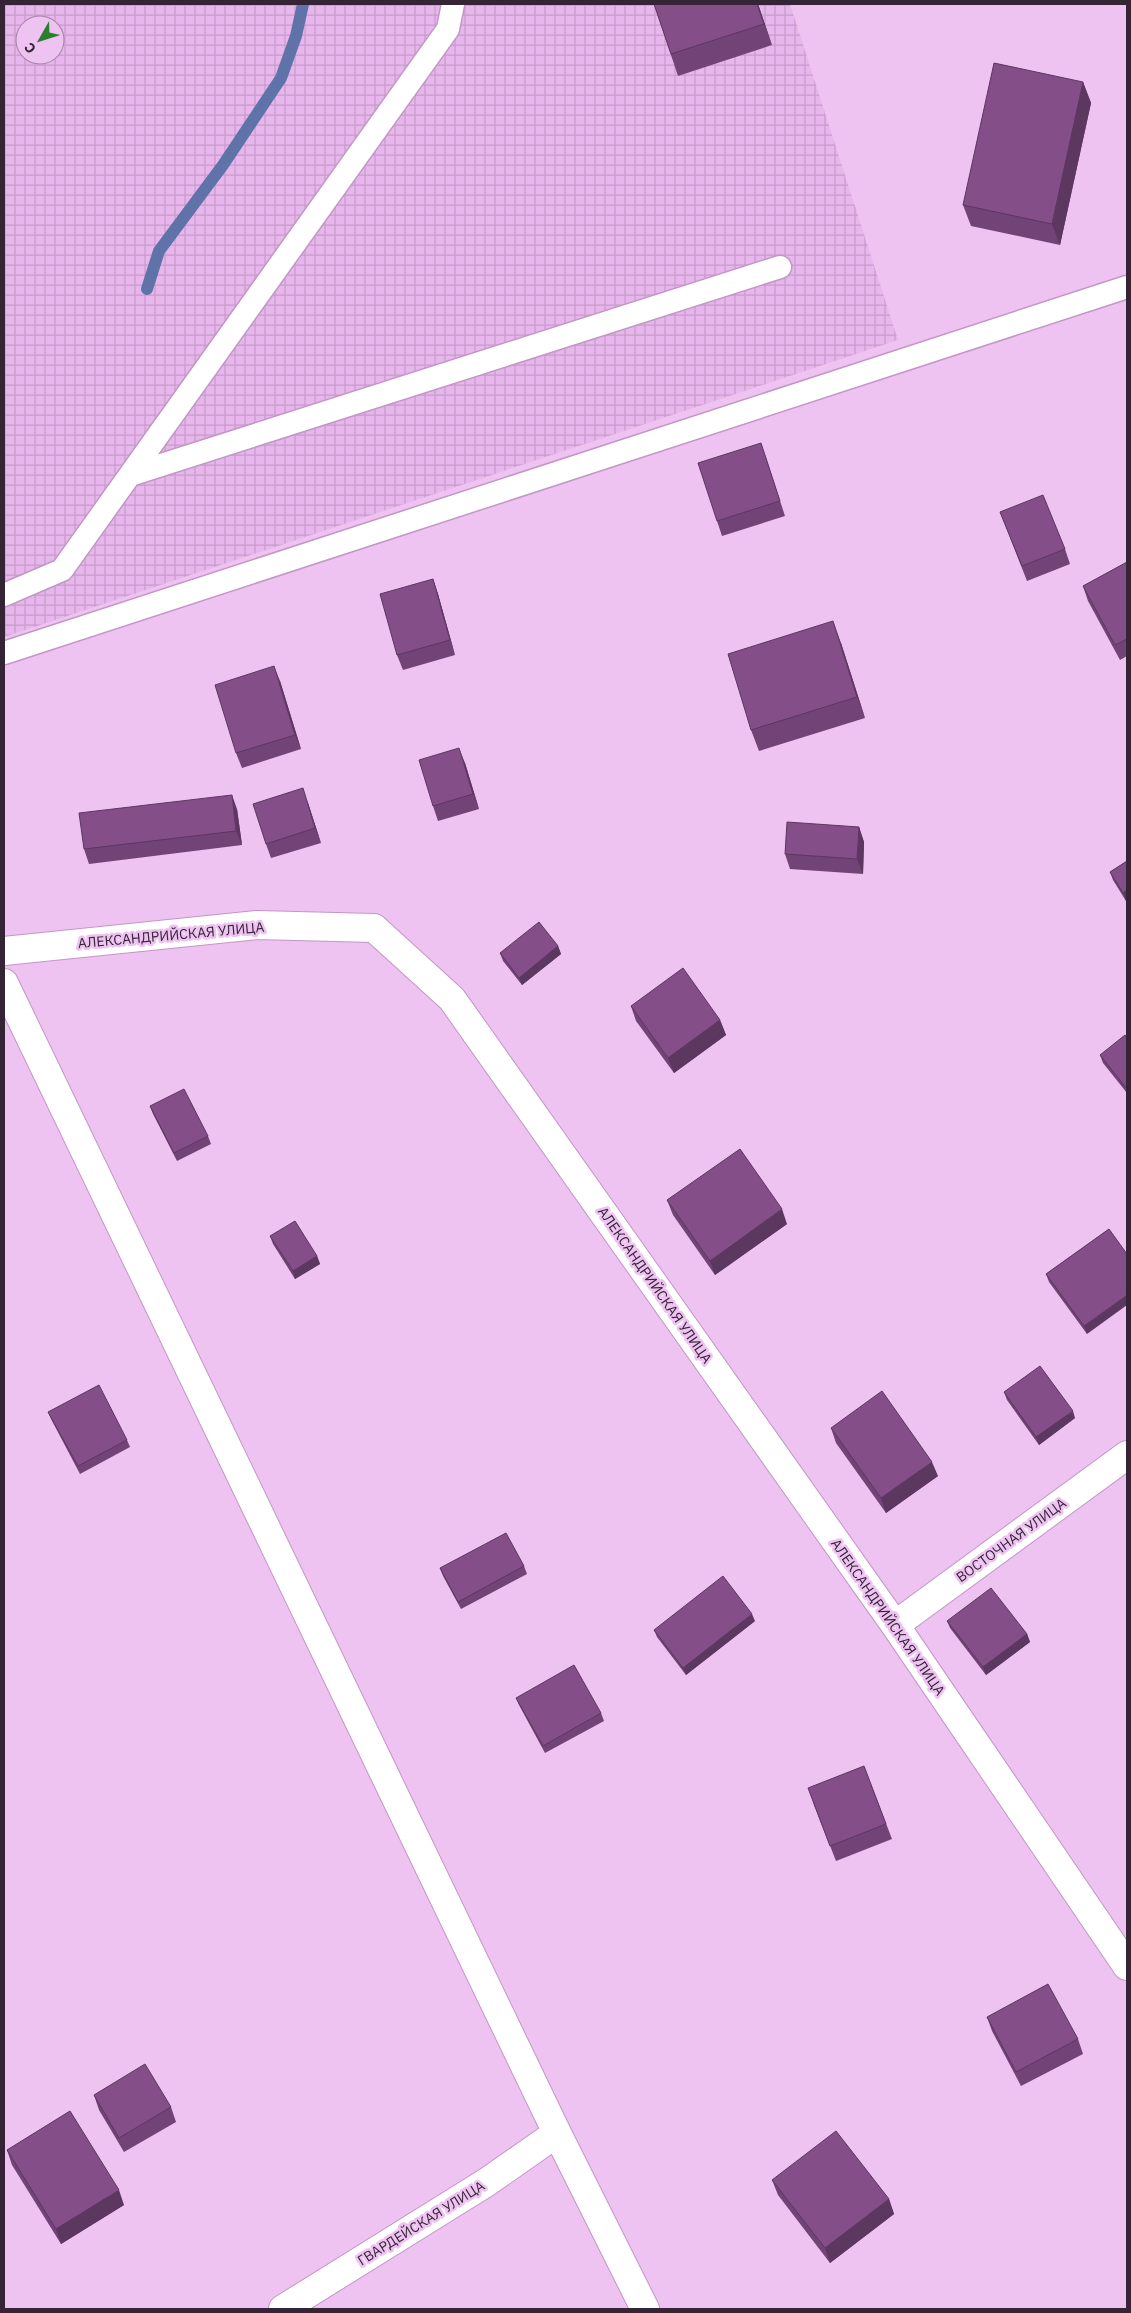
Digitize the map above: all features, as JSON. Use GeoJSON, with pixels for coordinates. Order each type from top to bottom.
{"type":"FeatureCollection","features":[{"type":"Feature","properties":{"kind":"street","name":"АЛЕКСАНДРИЙСКАЯ УЛИЦА"},"geometry":{"type":"LineString","coordinates":[[4,952],[257,925],[374,928],[452,999],[895,1626],[1127,1966]]}},
{"type":"Feature","properties":{"kind":"street"},"geometry":{"type":"LineString","coordinates":[[4,983],[557,2133],[645,2309]]}},
{"type":"Feature","properties":{"kind":"street","name":"ВОСТОЧНАЯ УЛИЦА"},"geometry":{"type":"LineString","coordinates":[[895,1626],[1127,1455]]}},
{"type":"Feature","properties":{"kind":"street","name":"ГВАРДЕЙСКАЯ УЛИЦА"},"geometry":{"type":"LineString","coordinates":[[283,2309],[486,2182],[557,2133]]}},
{"type":"Feature","properties":{"kind":"lane"},"geometry":{"type":"LineString","coordinates":[[4,595],[62,570],[448,29],[452,4]]}},
{"type":"Feature","properties":{"kind":"lane"},"geometry":{"type":"LineString","coordinates":[[130,475],[780,267]]}},
{"type":"Feature","properties":{"kind":"lane"},"geometry":{"type":"LineString","coordinates":[[4,653],[1127,286]]}},
{"type":"Feature","properties":{"kind":"shaded area"},"geometry":{"type":"Polygon","coordinates":[[[4,4],[790,4],[898,340],[4,637],[4,4]]]}},
{"type":"Feature","properties":{"kind":"building"},"geometry":{"type":"Polygon","coordinates":[[[654,4],[757,4],[764,24],[671,54],[654,4]]]}},
{"type":"Feature","properties":{"kind":"building"},"geometry":{"type":"Polygon","coordinates":[[[994,63],[1083,82],[1052,224],[963,205],[994,63]]]}},
{"type":"Feature","properties":{"kind":"building"},"geometry":{"type":"Polygon","coordinates":[[[761,443],[780,501],[717,521],[698,463],[761,443]]]}},
{"type":"Feature","properties":{"kind":"building"},"geometry":{"type":"Polygon","coordinates":[[[1043,495],[1065,549],[1022,566],[1000,512],[1043,495]]]}},
{"type":"Feature","properties":{"kind":"building"},"geometry":{"type":"Polygon","coordinates":[[[1127,562],[1127,639],[1115,645],[1083,586],[1127,562]]]}},
{"type":"Feature","properties":{"kind":"building"},"geometry":{"type":"Polygon","coordinates":[[[433,579],[450,640],[397,655],[380,594],[433,579]]]}},
{"type":"Feature","properties":{"kind":"building"},"geometry":{"type":"Polygon","coordinates":[[[833,621],[857,697],[751,730],[728,654],[833,621]]]}},
{"type":"Feature","properties":{"kind":"building"},"geometry":{"type":"Polygon","coordinates":[[[274,666],[295,735],[236,753],[215,685],[274,666]]]}},
{"type":"Feature","properties":{"kind":"building"},"geometry":{"type":"Polygon","coordinates":[[[459,748],[473,794],[433,806],[419,760],[459,748]]]}},
{"type":"Feature","properties":{"kind":"building"},"geometry":{"type":"Polygon","coordinates":[[[303,788],[315,828],[266,844],[253,804],[303,788]]]}},
{"type":"Feature","properties":{"kind":"building"},"geometry":{"type":"Polygon","coordinates":[[[232,795],[236,831],[84,849],[79,813],[232,795]]]}},
{"type":"Feature","properties":{"kind":"building"},"geometry":{"type":"Polygon","coordinates":[[[787,822],[859,827],[857,859],[785,854],[787,822]]]}},
{"type":"Feature","properties":{"kind":"building"},"geometry":{"type":"Polygon","coordinates":[[[1127,861],[1127,890],[1123,893],[1110,872],[1127,861]]]}},
{"type":"Feature","properties":{"kind":"building"},"geometry":{"type":"Polygon","coordinates":[[[539,922],[558,946],[519,978],[500,953],[539,922]]]}},
{"type":"Feature","properties":{"kind":"building"},"geometry":{"type":"Polygon","coordinates":[[[683,968],[720,1020],[668,1058],[631,1006],[683,968]]]}},
{"type":"Feature","properties":{"kind":"building"},"geometry":{"type":"Polygon","coordinates":[[[1125,1035],[1127,1038],[1127,1089],[1100,1055],[1125,1035]]]}},
{"type":"Feature","properties":{"kind":"building"},"geometry":{"type":"Polygon","coordinates":[[[184,1089],[208,1136],[174,1153],[150,1106],[184,1089]]]}},
{"type":"Feature","properties":{"kind":"building"},"geometry":{"type":"Polygon","coordinates":[[[740,1149],[782,1209],[710,1261],[667,1200],[740,1149]]]}},
{"type":"Feature","properties":{"kind":"building"},"geometry":{"type":"Polygon","coordinates":[[[295,1221],[317,1256],[293,1271],[270,1236],[295,1221]]]}},
{"type":"Feature","properties":{"kind":"building"},"geometry":{"type":"Polygon","coordinates":[[[1109,1229],[1127,1254],[1127,1295],[1084,1326],[1046,1274],[1109,1229]]]}},
{"type":"Feature","properties":{"kind":"building"},"geometry":{"type":"Polygon","coordinates":[[[1040,1366],[1073,1411],[1036,1437],[1004,1392],[1040,1366]]]}},
{"type":"Feature","properties":{"kind":"building"},"geometry":{"type":"Polygon","coordinates":[[[99,1385],[127,1440],[78,1466],[48,1412],[99,1385]]]}},
{"type":"Feature","properties":{"kind":"building"},"geometry":{"type":"Polygon","coordinates":[[[882,1391],[932,1462],[881,1498],[831,1428],[882,1391]]]}},
{"type":"Feature","properties":{"kind":"building"},"geometry":{"type":"Polygon","coordinates":[[[506,1533],[524,1566],[458,1602],[440,1568],[506,1533]]]}},
{"type":"Feature","properties":{"kind":"building"},"geometry":{"type":"Polygon","coordinates":[[[723,1576],[752,1614],[683,1668],[654,1630],[723,1576]]]}},
{"type":"Feature","properties":{"kind":"building"},"geometry":{"type":"Polygon","coordinates":[[[991,1588],[1027,1634],[983,1667],[947,1621],[991,1588]]]}},
{"type":"Feature","properties":{"kind":"building"},"geometry":{"type":"Polygon","coordinates":[[[574,1665],[601,1713],[543,1746],[516,1698],[574,1665]]]}},
{"type":"Feature","properties":{"kind":"building"},"geometry":{"type":"Polygon","coordinates":[[[864,1766],[886,1824],[830,1846],[808,1788],[864,1766]]]}},
{"type":"Feature","properties":{"kind":"building"},"geometry":{"type":"Polygon","coordinates":[[[1048,1984],[1078,2039],[1016,2072],[987,2017],[1048,1984]]]}},
{"type":"Feature","properties":{"kind":"building"},"geometry":{"type":"Polygon","coordinates":[[[145,2064],[171,2107],[119,2138],[94,2095],[145,2064]]]}},
{"type":"Feature","properties":{"kind":"building"},"geometry":{"type":"Polygon","coordinates":[[[70,2111],[119,2190],[56,2229],[7,2150],[70,2111]]]}},
{"type":"Feature","properties":{"kind":"building"},"geometry":{"type":"Polygon","coordinates":[[[836,2131],[889,2199],[825,2248],[772,2180],[836,2131]]]}},
{"type":"Feature","properties":{"kind":"waterway"},"geometry":{"type":"LineString","coordinates":[[147,289],[159,251],[223,165],[281,78],[296,36],[303,4]]}}]}
